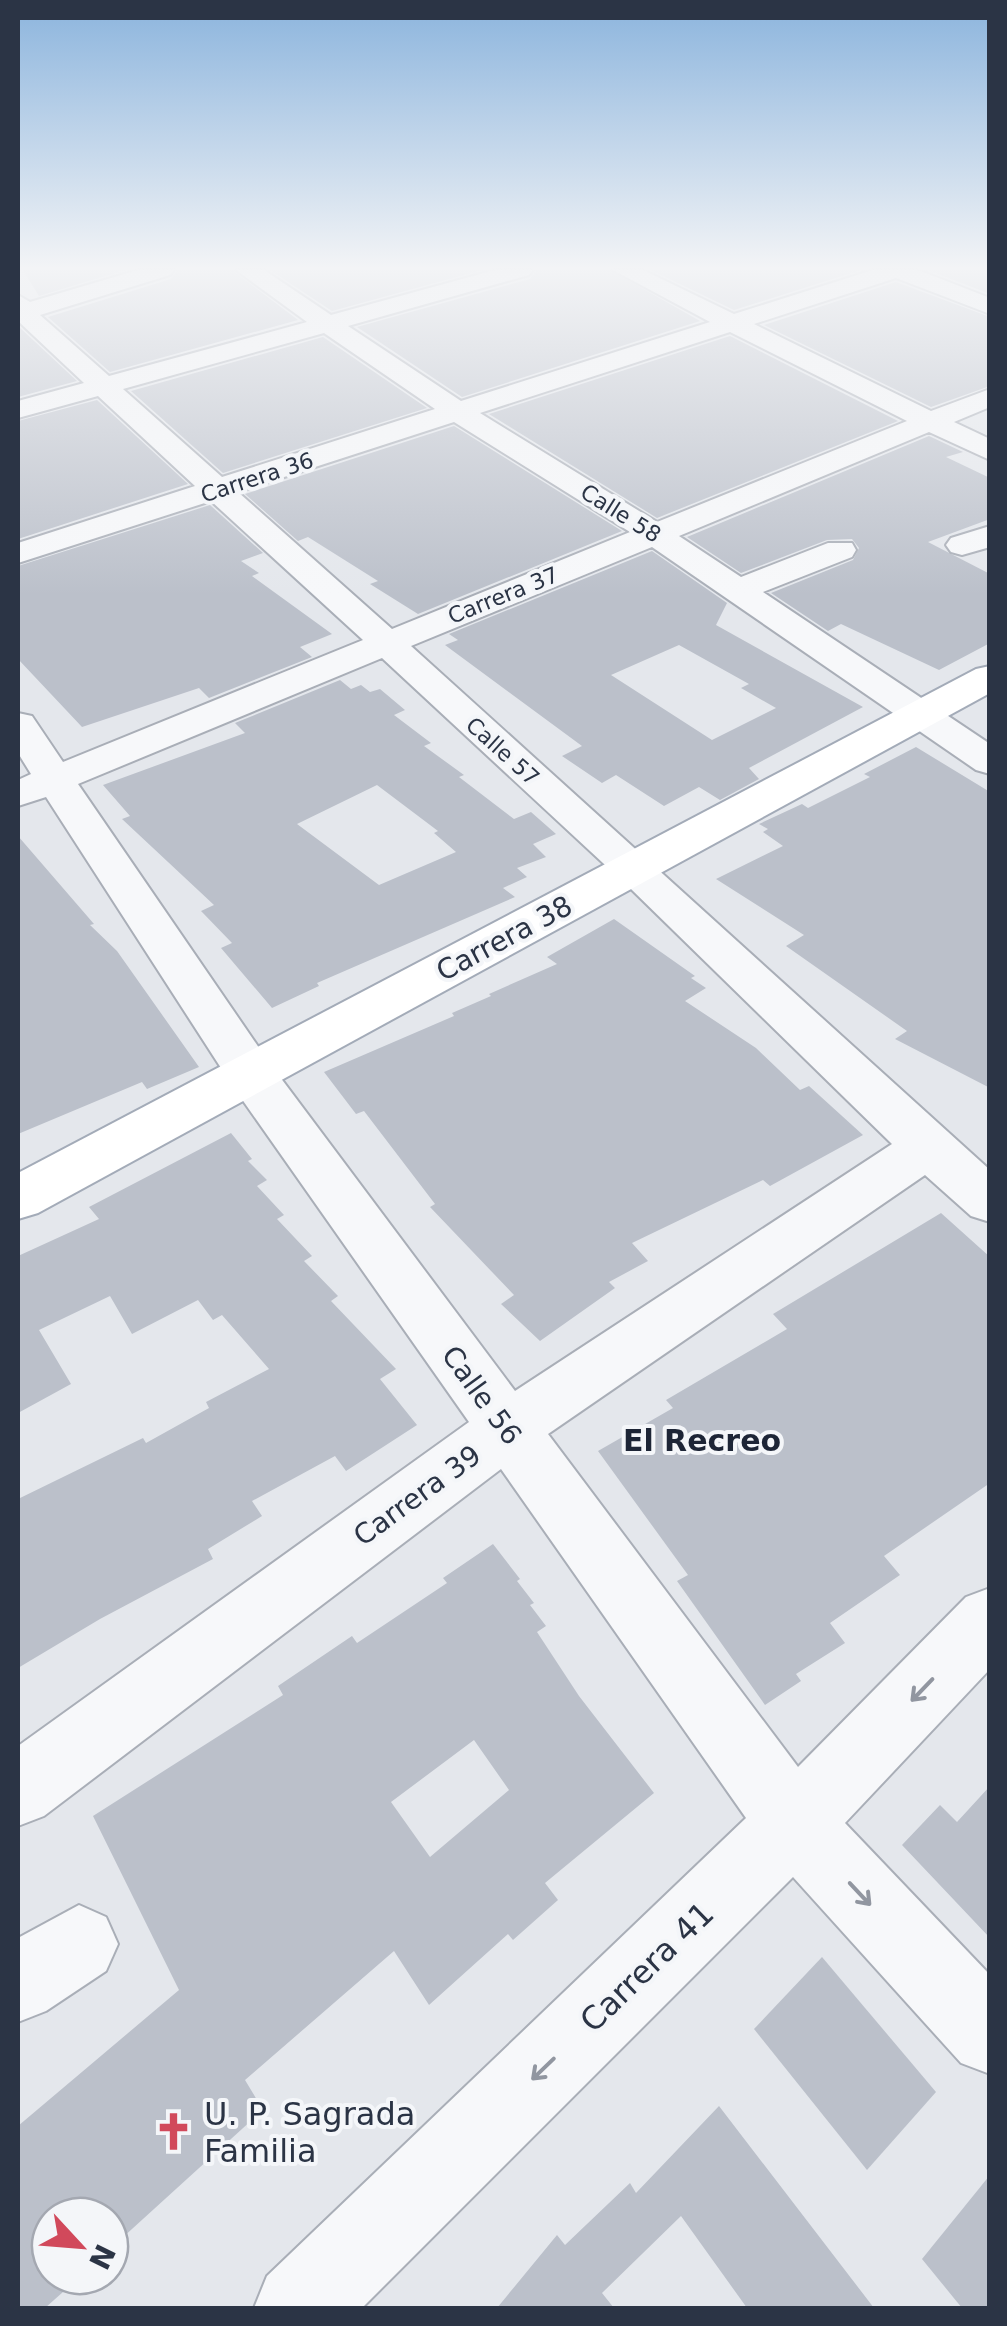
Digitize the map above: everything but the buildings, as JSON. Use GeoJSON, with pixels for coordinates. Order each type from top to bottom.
{"type":"FeatureCollection","features":[{"type":"Feature","properties":{"kind":"main road","name":"Carrera 38"},"geometry":{"type":"LineString","coordinates":[[18,1198],[990,676]]}},
{"type":"Feature","properties":{"kind":"street","name":"Calle 57"},"geometry":{"type":"LineString","coordinates":[[94,379],[633,868],[927,1147],[990,1201]]}},
{"type":"Feature","properties":{"kind":"street"},"geometry":{"type":"LineString","coordinates":[[18,410],[129,379]]}},
{"type":"Feature","properties":{"kind":"street","name":"Calle 58"},"geometry":{"type":"LineString","coordinates":[[407,379],[655,534],[990,762]]}},
{"type":"Feature","properties":{"kind":"street","name":"Carrera 36"},"geometry":{"type":"LineString","coordinates":[[18,553],[554,379]]}},
{"type":"Feature","properties":{"kind":"street"},"geometry":{"type":"LineString","coordinates":[[845,379],[990,452]]}},
{"type":"Feature","properties":{"kind":"street","name":"Carrera 37"},"geometry":{"type":"LineString","coordinates":[[36,786],[990,397]]}},
{"type":"Feature","properties":{"kind":"street"},"geometry":{"type":"LineString","coordinates":[[736,591],[840,550]]}},
{"type":"Feature","properties":{"kind":"street","name":"Calle 56"},"geometry":{"type":"LineString","coordinates":[[18,724],[36,786],[794,1823],[990,2034]]}},
{"type":"Feature","properties":{"kind":"street","name":"Carrera 39"},"geometry":{"type":"LineString","coordinates":[[18,1790],[507,1429],[927,1147]]}},
{"type":"Feature","properties":{"kind":"street","name":"Carrera 41"},"geometry":{"type":"LineString","coordinates":[[299,2308],[794,1823],[990,1620]]}},
{"type":"Feature","properties":{"kind":"place","name":"U. P. Sagrada Familia"},"geometry":{"type":"Point","coordinates":[174,2132]}},
{"type":"Feature","properties":{"kind":"district","name":"El Recreo"},"geometry":{"type":"Point","coordinates":[702,1441]}}]}
